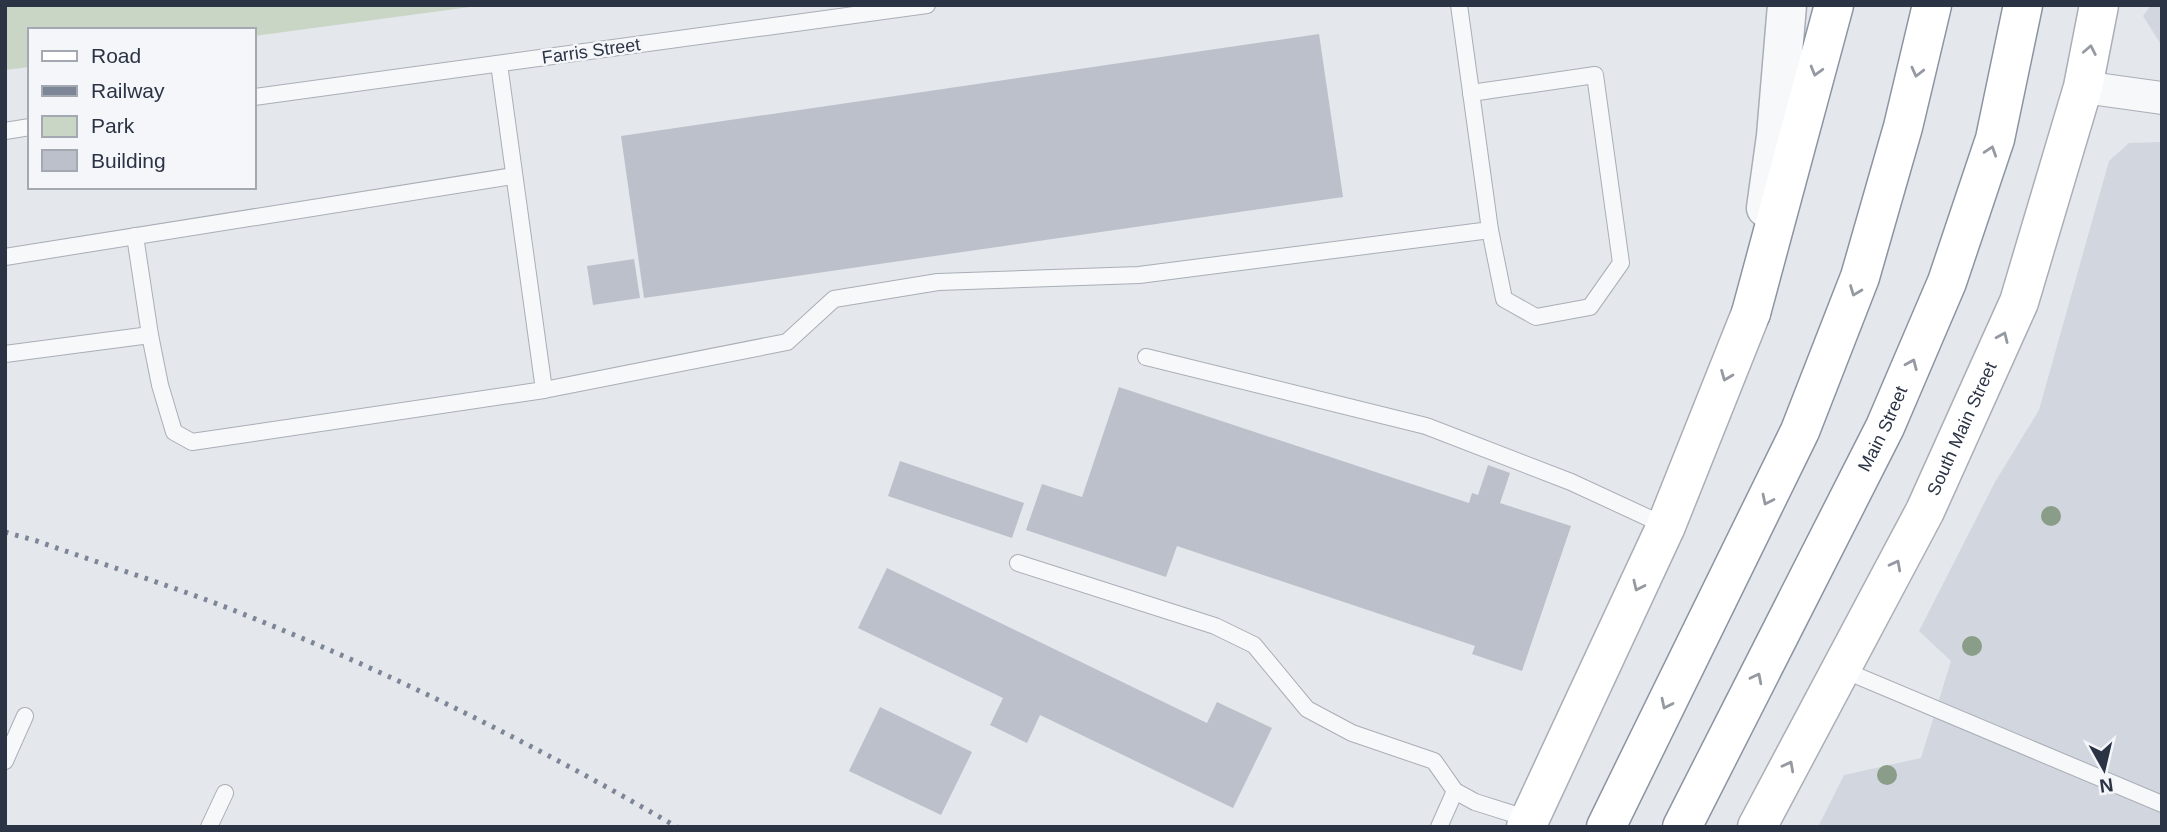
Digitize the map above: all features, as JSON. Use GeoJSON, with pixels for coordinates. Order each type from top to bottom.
{"type":"FeatureCollection","features":[{"type":"Feature","properties":{"kind":"main road"},"geometry":{"type":"LineString","coordinates":[[1527,823],[1666,526],[1751,313],[1834,5]]}},
{"type":"Feature","properties":{"kind":"main road"},"geometry":{"type":"LineString","coordinates":[[1606,827],[1800,431],[1860,277],[1903,127],[1933,5]]}},
{"type":"Feature","properties":{"kind":"main road","name":"Main Street"},"geometry":{"type":"LineString","coordinates":[[1682,827],[1885,427],[1947,282],[1995,139],[2023,5]]}},
{"type":"Feature","properties":{"kind":"main road","name":"South Main Street"},"geometry":{"type":"LineString","coordinates":[[1757,827],[1925,511],[2019,302],[2083,87],[2099,5]]}},
{"type":"Feature","properties":{"kind":"street"},"geometry":{"type":"LineString","coordinates":[[1751,313],[1776,136],[1787,5]]}},
{"type":"Feature","properties":{"kind":"street"},"geometry":{"type":"LineString","coordinates":[[2083,87],[2162,98]]}},
{"type":"Feature","properties":{"kind":"lane","name":"Farris Street"},"geometry":{"type":"LineString","coordinates":[[256,97],[927,5]]}},
{"type":"Feature","properties":{"kind":"lane"},"geometry":{"type":"LineString","coordinates":[[1459,5],[1471,93],[1490,230],[1504,299],[1536,317],[1590,307],[1621,263],[1595,75],[1471,93]]}},
{"type":"Feature","properties":{"kind":"lane"},"geometry":{"type":"LineString","coordinates":[[499,64],[544,390]]}},
{"type":"Feature","properties":{"kind":"lane"},"geometry":{"type":"LineString","coordinates":[[5,131],[28,127]]}},
{"type":"Feature","properties":{"kind":"lane"},"geometry":{"type":"LineString","coordinates":[[5,257],[513,176]]}},
{"type":"Feature","properties":{"kind":"lane"},"geometry":{"type":"LineString","coordinates":[[135,236],[160,385],[174,432],[192,442],[544,390],[788,342],[834,299],[938,282],[1139,275],[1490,230]]}},
{"type":"Feature","properties":{"kind":"lane"},"geometry":{"type":"LineString","coordinates":[[5,354],[150,335]]}},
{"type":"Feature","properties":{"kind":"lane"},"geometry":{"type":"LineString","coordinates":[[1146,357],[1426,426],[1571,482],[1666,526]]}},
{"type":"Feature","properties":{"kind":"lane"},"geometry":{"type":"LineString","coordinates":[[1018,563],[1215,626],[1254,645],[1307,709],[1352,733],[1434,761],[1455,791],[1527,823]]}},
{"type":"Feature","properties":{"kind":"lane"},"geometry":{"type":"LineString","coordinates":[[1841,669],[2162,804]]}},
{"type":"Feature","properties":{"kind":"lane"},"geometry":{"type":"LineString","coordinates":[[5,761],[25,716]]}},
{"type":"Feature","properties":{"kind":"lane"},"geometry":{"type":"LineString","coordinates":[[1439,827],[1455,791]]}},
{"type":"Feature","properties":{"kind":"lane"},"geometry":{"type":"LineString","coordinates":[[209,827],[225,793]]}},
{"type":"Feature","properties":{"kind":"shaded area"},"geometry":{"type":"Polygon","coordinates":[[[2151,5],[2162,5],[2162,46],[2143,16],[2151,5]]]}},
{"type":"Feature","properties":{"kind":"shaded area"},"geometry":{"type":"Polygon","coordinates":[[[2162,142],[2162,827],[1818,827],[1844,775],[1921,758],[1951,661],[1919,631],[1995,482],[2039,410],[2109,161],[2129,143],[2162,142]]]}},
{"type":"Feature","properties":{"kind":"green space"},"geometry":{"type":"Polygon","coordinates":[[[5,5],[485,5],[256,36],[256,28],[28,28],[28,67],[5,70],[5,5]]]}},
{"type":"Feature","properties":{"kind":"building"},"geometry":{"type":"Polygon","coordinates":[[[1319,34],[1343,197],[644,298],[621,136],[1319,34]]]}},
{"type":"Feature","properties":{"kind":"building"},"geometry":{"type":"Polygon","coordinates":[[[634,259],[640,298],[593,305],[587,266],[634,259]]]}},
{"type":"Feature","properties":{"kind":"building"},"geometry":{"type":"Polygon","coordinates":[[[1119,387],[1469,503],[1472,493],[1478,495],[1488,465],[1510,473],[1500,503],[1571,526],[1522,671],[1472,654],[1475,646],[1177,546],[1166,577],[1026,530],[1042,484],[1082,497],[1119,387]]]}},
{"type":"Feature","properties":{"kind":"building"},"geometry":{"type":"Polygon","coordinates":[[[900,461],[1024,503],[1012,538],[888,496],[900,461]]]}},
{"type":"Feature","properties":{"kind":"building"},"geometry":{"type":"Polygon","coordinates":[[[887,568],[1207,723],[1217,702],[1272,728],[1233,808],[1040,715],[1027,743],[990,725],[1003,698],[858,628],[887,568]]]}},
{"type":"Feature","properties":{"kind":"building"},"geometry":{"type":"Polygon","coordinates":[[[880,707],[972,752],[941,815],[849,771],[880,707]]]}},
{"type":"Feature","properties":{"kind":"railway"},"geometry":{"type":"LineString","coordinates":[[5,532],[196,596],[358,663],[520,741],[677,827]]}}]}
